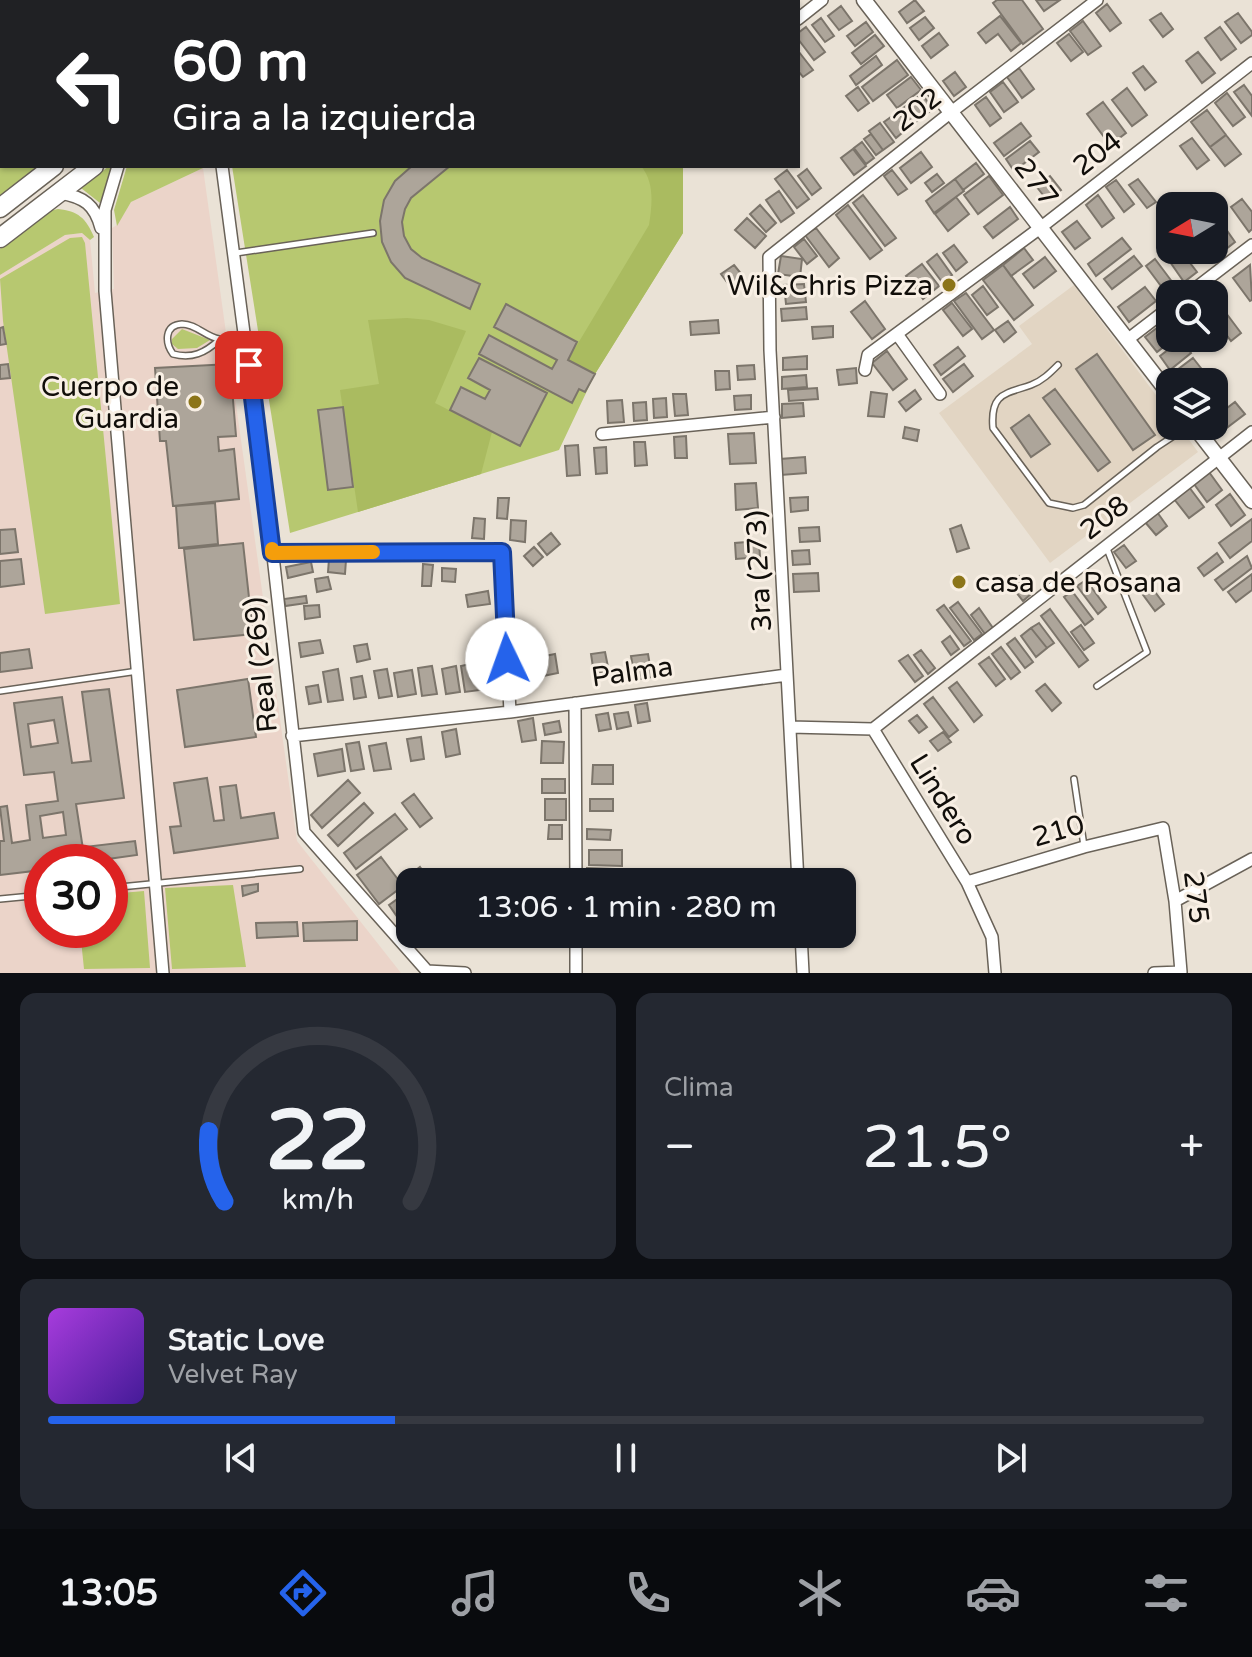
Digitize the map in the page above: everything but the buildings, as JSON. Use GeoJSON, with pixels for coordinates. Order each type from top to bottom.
{"type":"FeatureCollection","features":[{"type":"Feature","properties":{"kind":"highway"},"geometry":{"type":"LineString","coordinates":[[0,208],[51,168]]}},
{"type":"Feature","properties":{"kind":"highway"},"geometry":{"type":"LineString","coordinates":[[0,238],[91,168]]}},
{"type":"Feature","properties":{"kind":"street"},"geometry":{"type":"LineString","coordinates":[[800,17],[822,0]]}},
{"type":"Feature","properties":{"kind":"street","name":"277"},"geometry":{"type":"LineString","coordinates":[[864,0],[1156,377]]}},
{"type":"Feature","properties":{"kind":"street","name":"202"},"geometry":{"type":"LineString","coordinates":[[769,257],[1097,0]]}},
{"type":"Feature","properties":{"kind":"street","name":"204"},"geometry":{"type":"LineString","coordinates":[[865,370],[868,355],[1040,228],[1252,63]]}},
{"type":"Feature","properties":{"kind":"street"},"geometry":{"type":"LineString","coordinates":[[117,168],[105,210],[106,304],[163,973]]}},
{"type":"Feature","properties":{"kind":"street","name":"Real (269)"},"geometry":{"type":"LineString","coordinates":[[222,168],[304,832],[427,972]]}},
{"type":"Feature","properties":{"kind":"street"},"geometry":{"type":"LineString","coordinates":[[60,193],[87,201],[97,214],[103,236]]}},
{"type":"Feature","properties":{"kind":"street"},"geometry":{"type":"LineString","coordinates":[[1206,280],[1252,245]]}},
{"type":"Feature","properties":{"kind":"street","name":"3ra (273)"},"geometry":{"type":"LineString","coordinates":[[769,257],[774,417],[797,868]]}},
{"type":"Feature","properties":{"kind":"street"},"geometry":{"type":"LineString","coordinates":[[1127,340],[1156,318]]}},
{"type":"Feature","properties":{"kind":"street"},"geometry":{"type":"LineString","coordinates":[[897,334],[940,394]]}},
{"type":"Feature","properties":{"kind":"street"},"geometry":{"type":"LineString","coordinates":[[602,434],[774,417]]}},
{"type":"Feature","properties":{"kind":"street","name":"208"},"geometry":{"type":"LineString","coordinates":[[873,729],[1252,432]]}},
{"type":"Feature","properties":{"kind":"street"},"geometry":{"type":"LineString","coordinates":[[1204,440],[1252,501]]}},
{"type":"Feature","properties":{"kind":"street"},"geometry":{"type":"LineString","coordinates":[[272,553],[502,552],[510,712]]}},
{"type":"Feature","properties":{"kind":"street","name":"Palma"},"geometry":{"type":"LineString","coordinates":[[292,736],[510,712],[787,675]]}},
{"type":"Feature","properties":{"kind":"street"},"geometry":{"type":"LineString","coordinates":[[575,703],[576,868]]}},
{"type":"Feature","properties":{"kind":"street"},"geometry":{"type":"LineString","coordinates":[[790,727],[873,729]]}},
{"type":"Feature","properties":{"kind":"street","name":"Lindero"},"geometry":{"type":"LineString","coordinates":[[873,729],[967,882],[992,937],[995,973]]}},
{"type":"Feature","properties":{"kind":"street","name":"210"},"geometry":{"type":"LineString","coordinates":[[967,882],[1084,847],[1163,828]]}},
{"type":"Feature","properties":{"kind":"street","name":"275"},"geometry":{"type":"LineString","coordinates":[[1163,828],[1175,901],[1181,972]]}},
{"type":"Feature","properties":{"kind":"street"},"geometry":{"type":"LineString","coordinates":[[1175,901],[1252,859]]}},
{"type":"Feature","properties":{"kind":"street"},"geometry":{"type":"LineString","coordinates":[[576,948],[576,973]]}},
{"type":"Feature","properties":{"kind":"street"},"geometry":{"type":"LineString","coordinates":[[802,948],[803,973]]}},
{"type":"Feature","properties":{"kind":"street"},"geometry":{"type":"LineString","coordinates":[[427,972],[465,973]]}},
{"type":"Feature","properties":{"kind":"street"},"geometry":{"type":"LineString","coordinates":[[1154,973],[1181,972]]}},
{"type":"Feature","properties":{"kind":"lane"},"geometry":{"type":"LineString","coordinates":[[233,253],[373,233]]}},
{"type":"Feature","properties":{"kind":"lane"},"geometry":{"type":"LineString","coordinates":[[219,340],[208,351],[182,356],[173,354],[167,341],[173,326],[182,324],[219,340],[245,336]]}},
{"type":"Feature","properties":{"kind":"lane"},"geometry":{"type":"LineString","coordinates":[[1058,365],[1033,384],[1008,390],[995,404],[992,415],[993,428],[1049,503],[1073,508],[1084,505],[1169,440]]}},
{"type":"Feature","properties":{"kind":"lane"},"geometry":{"type":"LineString","coordinates":[[1097,686],[1147,652],[1106,546]]}},
{"type":"Feature","properties":{"kind":"lane"},"geometry":{"type":"LineString","coordinates":[[0,691],[138,671]]}},
{"type":"Feature","properties":{"kind":"lane"},"geometry":{"type":"LineString","coordinates":[[1074,779],[1084,847]]}},
{"type":"Feature","properties":{"kind":"lane"},"geometry":{"type":"LineString","coordinates":[[128,886],[300,869]]}},
{"type":"Feature","properties":{"kind":"lane"},"geometry":{"type":"LineString","coordinates":[[0,899],[24,897]]}},
{"type":"Feature","properties":{"kind":"shaded area"},"geometry":{"type":"Polygon","coordinates":[[[203,168],[297,841],[401,973],[0,973],[0,275],[65,235],[82,233],[90,240],[95,293],[114,289],[112,228],[131,202],[203,168]]]}},
{"type":"Feature","properties":{"kind":"shaded area"},"geometry":{"type":"Polygon","coordinates":[[[1074,285],[1156,395],[1156,440],[1189,440],[1198,452],[1050,563],[939,413],[1032,344],[1019,326],[1074,285]]]}},
{"type":"Feature","properties":{"kind":"green space"},"geometry":{"type":"Polygon","coordinates":[[[0,168],[36,168],[0,197],[0,168]]]}},
{"type":"Feature","properties":{"kind":"green space"},"geometry":{"type":"Polygon","coordinates":[[[106,168],[112,168],[100,203],[81,188],[106,168]]]}},
{"type":"Feature","properties":{"kind":"green space"},"geometry":{"type":"Polygon","coordinates":[[[126,168],[203,168],[131,202],[117,226],[114,210],[126,168]]]}},
{"type":"Feature","properties":{"kind":"green space"},"geometry":{"type":"Polygon","coordinates":[[[232,168],[682,168],[683,233],[595,374],[559,450],[290,533],[232,168]]]}},
{"type":"Feature","properties":{"kind":"green space"},"geometry":{"type":"Polygon","coordinates":[[[642,168],[683,168],[683,233],[595,374],[568,360],[649,225],[650,187],[642,168]]]}},
{"type":"Feature","properties":{"kind":"green space"},"geometry":{"type":"Polygon","coordinates":[[[58,209],[80,217],[94,237],[90,240],[82,233],[65,235],[0,275],[0,249],[49,211],[58,209]]]}},
{"type":"Feature","properties":{"kind":"green space"},"geometry":{"type":"Polygon","coordinates":[[[82,237],[120,604],[45,614],[3,321],[0,279],[70,238],[82,237]]]}},
{"type":"Feature","properties":{"kind":"green space"},"geometry":{"type":"Polygon","coordinates":[[[368,320],[429,320],[466,331],[435,403],[492,432],[481,474],[358,512],[340,390],[379,384],[368,320]]]}},
{"type":"Feature","properties":{"kind":"green space"},"geometry":{"type":"Polygon","coordinates":[[[182,329],[210,340],[197,348],[178,349],[172,344],[172,339],[182,329]]]}},
{"type":"Feature","properties":{"kind":"green space"},"geometry":{"type":"Polygon","coordinates":[[[233,885],[246,967],[172,969],[165,888],[233,885]]]}},
{"type":"Feature","properties":{"kind":"green space"},"geometry":{"type":"Polygon","coordinates":[[[144,891],[150,968],[84,969],[82,948],[128,948],[128,892],[144,891]]]}},
{"type":"Feature","properties":{"kind":"slow traffic"},"geometry":{"type":"LineString","coordinates":[[272,549],[272,553],[373,552]]}},
{"type":"Feature","properties":{"kind":"place","name":"Wil&Chris Pizza"},"geometry":{"type":"Point","coordinates":[949,285]}},
{"type":"Feature","properties":{"kind":"place","name":"Cuerpo de Guardia"},"geometry":{"type":"Point","coordinates":[195,402]}},
{"type":"Feature","properties":{"kind":"place","name":"casa de Rosana"},"geometry":{"type":"Point","coordinates":[959,582]}},
{"type":"Feature","properties":{"kind":"route"},"geometry":{"type":"LineString","coordinates":[[249,365],[272,553],[502,552],[507,659]]}}]}
